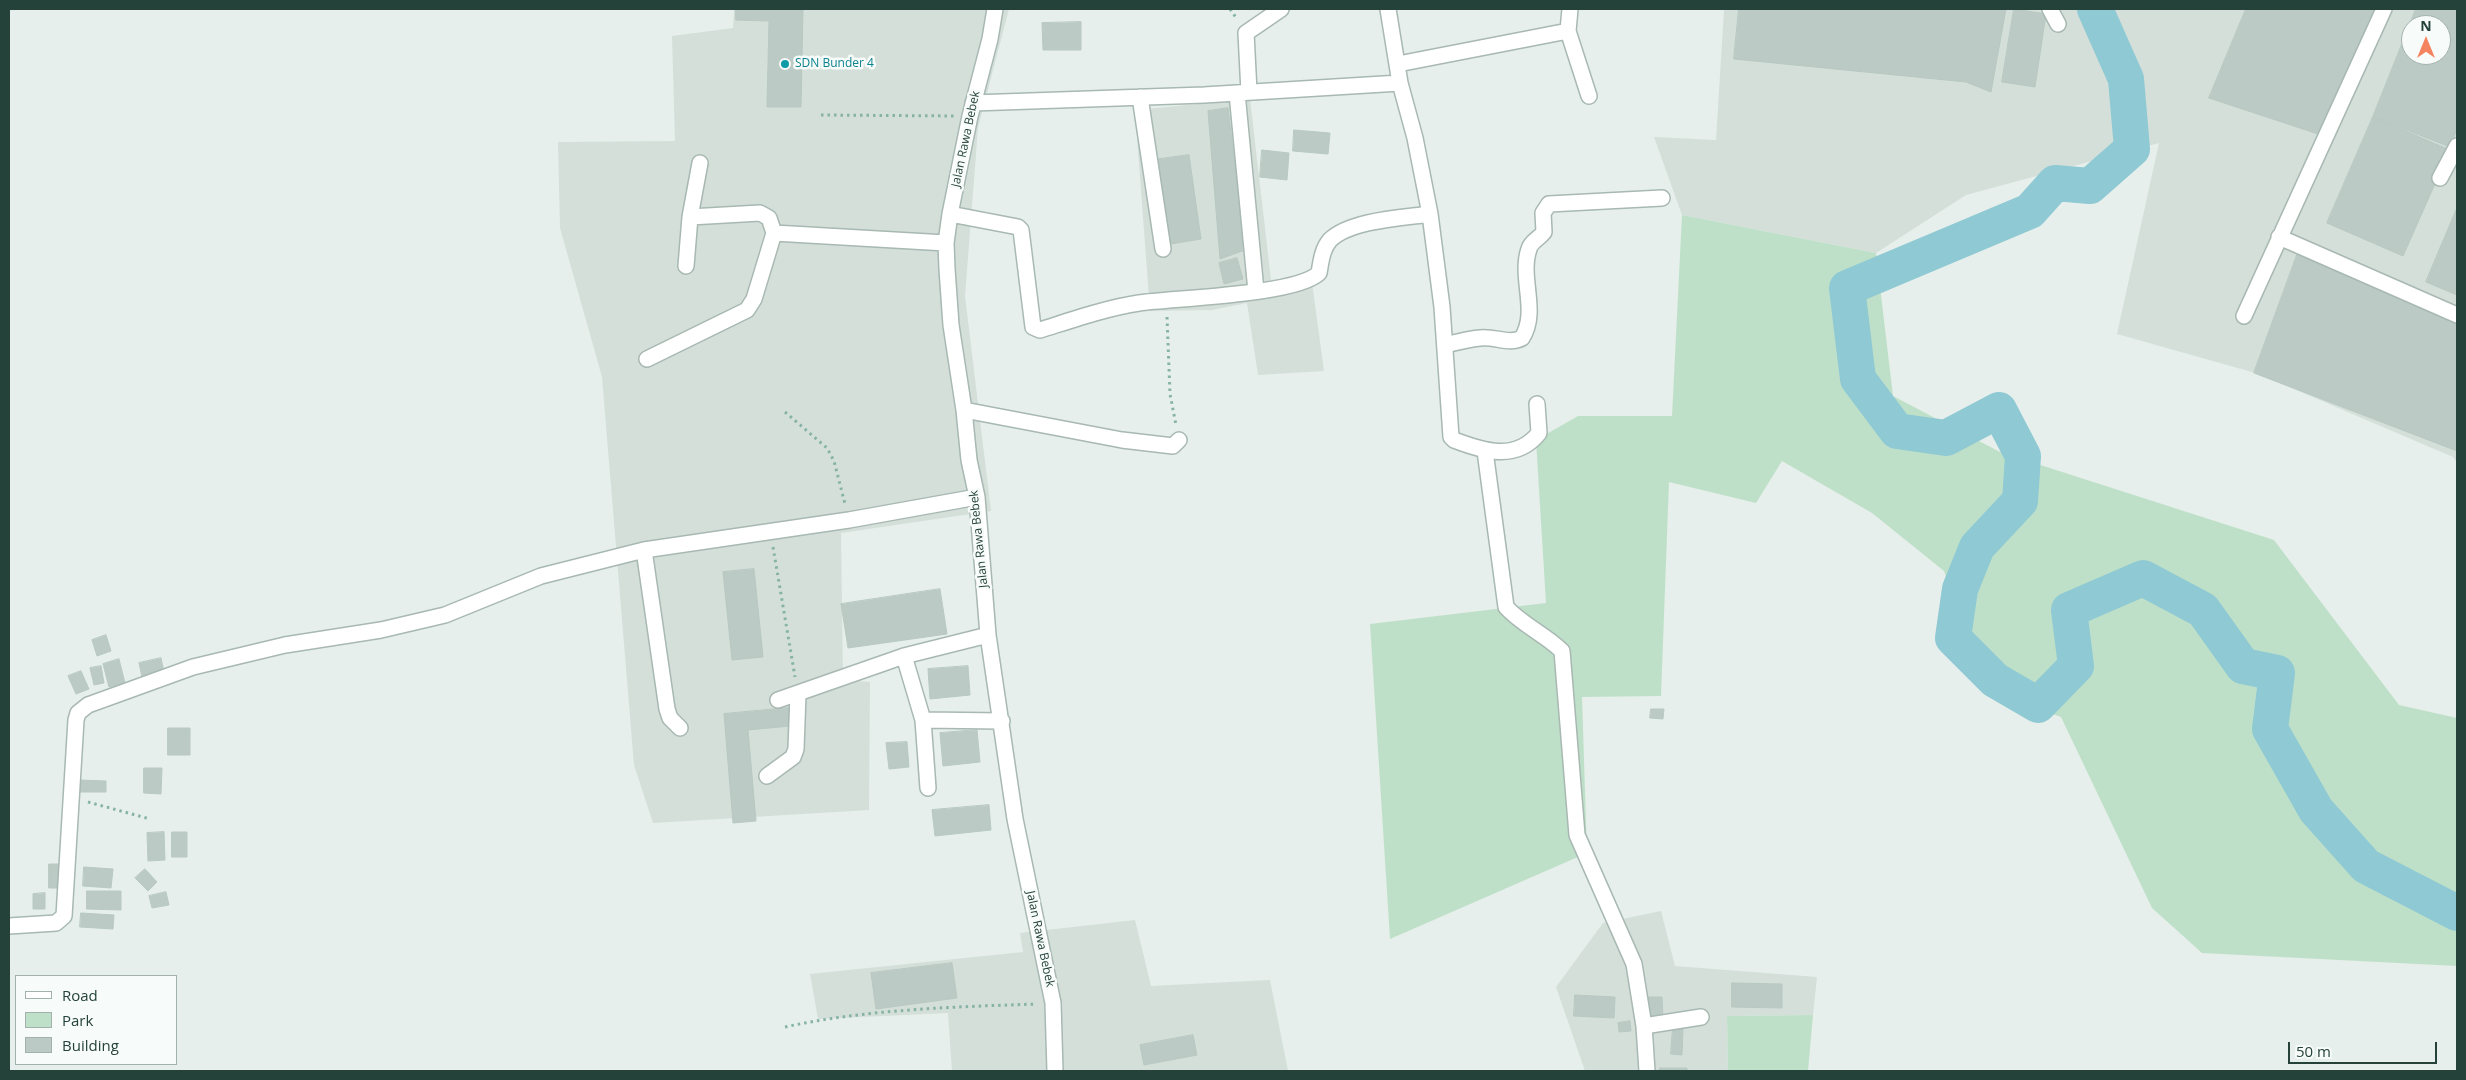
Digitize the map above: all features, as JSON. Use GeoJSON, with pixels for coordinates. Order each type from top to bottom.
{"type":"FeatureCollection","features":[{"type":"Feature","properties":{"kind":"street","name":"Jalan Rawa Bebek"},"geometry":{"type":"LineString","coordinates":[[995,9],[990,39],[972,109],[946,242],[951,325],[964,410],[968,460],[977,497],[988,635],[1015,819],[1053,1003],[1054,1071]]}},
{"type":"Feature","properties":{"kind":"street"},"geometry":{"type":"LineString","coordinates":[[1256,292],[1243,93],[1246,33],[1281,9]]}},
{"type":"Feature","properties":{"kind":"street"},"geometry":{"type":"LineString","coordinates":[[1388,9],[1400,83],[1415,138],[1430,214],[1445,345],[1451,437],[1454,440],[1486,451],[1516,451],[1531,442],[1539,433],[1537,404]]}},
{"type":"Feature","properties":{"kind":"street"},"geometry":{"type":"LineString","coordinates":[[1570,9],[1568,31],[1589,96]]}},
{"type":"Feature","properties":{"kind":"street"},"geometry":{"type":"LineString","coordinates":[[2050,9],[2058,24]]}},
{"type":"Feature","properties":{"kind":"street"},"geometry":{"type":"LineString","coordinates":[[2244,316],[2384,9]]}},
{"type":"Feature","properties":{"kind":"street"},"geometry":{"type":"LineString","coordinates":[[1398,64],[1568,31]]}},
{"type":"Feature","properties":{"kind":"street"},"geometry":{"type":"LineString","coordinates":[[972,109],[1140,97],[1243,93],[1400,83]]}},
{"type":"Feature","properties":{"kind":"street"},"geometry":{"type":"LineString","coordinates":[[1140,97],[1163,249]]}},
{"type":"Feature","properties":{"kind":"street"},"geometry":{"type":"LineString","coordinates":[[2440,178],[2457,149]]}},
{"type":"Feature","properties":{"kind":"street"},"geometry":{"type":"LineString","coordinates":[[686,266],[690,217],[700,163]]}},
{"type":"Feature","properties":{"kind":"street"},"geometry":{"type":"LineString","coordinates":[[1445,345],[1482,338],[1510,342],[1522,338],[1528,319],[1530,301],[1527,272],[1528,250],[1544,232],[1543,213],[1548,204],[1662,198]]}},
{"type":"Feature","properties":{"kind":"street"},"geometry":{"type":"LineString","coordinates":[[647,359],[747,310],[754,299],[774,233],[769,218],[760,213],[690,217]]}},
{"type":"Feature","properties":{"kind":"street"},"geometry":{"type":"LineString","coordinates":[[950,214],[1018,227],[1021,230],[1033,327],[1036,330],[1040,330],[1117,307],[1256,292],[1315,277],[1319,273],[1323,251],[1330,240],[1346,231],[1370,222],[1430,214]]}},
{"type":"Feature","properties":{"kind":"street"},"geometry":{"type":"LineString","coordinates":[[774,233],[946,242]]}},
{"type":"Feature","properties":{"kind":"street"},"geometry":{"type":"LineString","coordinates":[[2279,237],[2457,315]]}},
{"type":"Feature","properties":{"kind":"street"},"geometry":{"type":"LineString","coordinates":[[964,410],[1122,440],[1173,446],[1179,440]]}},
{"type":"Feature","properties":{"kind":"street"},"geometry":{"type":"LineString","coordinates":[[1486,451],[1506,607],[1515,617],[1562,651],[1578,835],[1634,964],[1644,1026],[1647,1071]]}},
{"type":"Feature","properties":{"kind":"street"},"geometry":{"type":"LineString","coordinates":[[9,926],[56,923],[64,916],[76,720],[78,713],[88,705],[193,667],[285,646],[381,630],[445,615],[541,576],[644,550],[770,530],[849,520],[977,497]]}},
{"type":"Feature","properties":{"kind":"street"},"geometry":{"type":"LineString","coordinates":[[644,550],[666,708],[670,718],[680,728]]}},
{"type":"Feature","properties":{"kind":"street"},"geometry":{"type":"LineString","coordinates":[[778,700],[904,656],[988,635]]}},
{"type":"Feature","properties":{"kind":"street"},"geometry":{"type":"LineString","coordinates":[[904,656],[923,720],[928,788]]}},
{"type":"Feature","properties":{"kind":"street"},"geometry":{"type":"LineString","coordinates":[[767,776],[793,757],[796,749],[798,694]]}},
{"type":"Feature","properties":{"kind":"street"},"geometry":{"type":"LineString","coordinates":[[923,720],[1002,721]]}},
{"type":"Feature","properties":{"kind":"street"},"geometry":{"type":"LineString","coordinates":[[1644,1026],[1701,1017]]}},
{"type":"Feature","properties":{"kind":"path"},"geometry":{"type":"LineString","coordinates":[[821,115],[972,109]]}},
{"type":"Feature","properties":{"kind":"path"},"geometry":{"type":"LineString","coordinates":[[1167,301],[1170,394],[1179,440]]}},
{"type":"Feature","properties":{"kind":"path"},"geometry":{"type":"LineString","coordinates":[[785,412],[827,448],[834,461],[849,520]]}},
{"type":"Feature","properties":{"kind":"path"},"geometry":{"type":"LineString","coordinates":[[770,530],[798,694]]}},
{"type":"Feature","properties":{"kind":"path"},"geometry":{"type":"LineString","coordinates":[[70,798],[150,819]]}},
{"type":"Feature","properties":{"kind":"path"},"geometry":{"type":"LineString","coordinates":[[785,1027],[816,1020],[916,1009],[1053,1003]]}},
{"type":"Feature","properties":{"kind":"shaded area"},"geometry":{"type":"Polygon","coordinates":[[[734,9],[1009,9],[978,128],[965,296],[991,511],[841,533],[843,680],[870,682],[869,810],[653,823],[634,765],[602,377],[560,228],[558,142],[675,141],[672,36],[733,28],[734,9]]]}},
{"type":"Feature","properties":{"kind":"shaded area"},"geometry":{"type":"Polygon","coordinates":[[[1724,9],[2457,9],[2457,463],[2453,457],[2259,374],[2117,334],[2159,143],[1966,195],[1876,253],[1682,215],[1654,137],[1716,140],[1724,9]]]}},
{"type":"Feature","properties":{"kind":"shaded area"},"geometry":{"type":"Polygon","coordinates":[[[1250,99],[1271,280],[1311,275],[1324,371],[1258,375],[1247,303],[1212,310],[1150,311],[1135,110],[1250,99]]]}},
{"type":"Feature","properties":{"kind":"shaded area"},"geometry":{"type":"Polygon","coordinates":[[[1661,911],[1675,966],[1817,977],[1813,1015],[1727,1016],[1728,1071],[1585,1071],[1556,987],[1603,923],[1661,911]]]}},
{"type":"Feature","properties":{"kind":"shaded area"},"geometry":{"type":"Polygon","coordinates":[[[1135,920],[1151,986],[1270,980],[1288,1071],[952,1071],[948,1013],[818,1019],[810,974],[1023,952],[1020,933],[1135,920]]]}},
{"type":"Feature","properties":{"kind":"green space"},"geometry":{"type":"Polygon","coordinates":[[[1682,215],[1876,253],[1893,396],[2000,452],[2274,540],[2399,705],[2457,718],[2457,966],[2202,953],[2152,908],[2061,717],[1988,690],[1944,571],[1872,513],[1782,461],[1756,503],[1669,482],[1661,696],[1582,697],[1587,853],[1390,939],[1370,624],[1546,603],[1536,440],[1578,416],[1672,416],[1682,215]]]}},
{"type":"Feature","properties":{"kind":"green space"},"geometry":{"type":"Polygon","coordinates":[[[1813,1015],[1808,1071],[1728,1071],[1727,1016],[1813,1015]]]}},
{"type":"Feature","properties":{"kind":"building","name":"SDN Bunder 4"},"geometry":{"type":"Polygon","coordinates":[[[736,9],[803,9],[801,107],[767,107],[769,21],[736,20],[736,9]]]}},
{"type":"Feature","properties":{"kind":"building"},"geometry":{"type":"Polygon","coordinates":[[[1739,9],[2006,9],[1991,92],[1966,82],[1734,59],[1739,9]]]}},
{"type":"Feature","properties":{"kind":"building"},"geometry":{"type":"Polygon","coordinates":[[[2014,9],[2046,14],[2035,87],[2002,82],[2014,9]]]}},
{"type":"Feature","properties":{"kind":"building"},"geometry":{"type":"Polygon","coordinates":[[[2246,9],[2375,9],[2321,135],[2209,98],[2246,9]]]}},
{"type":"Feature","properties":{"kind":"building"},"geometry":{"type":"Polygon","coordinates":[[[2416,9],[2457,9],[2457,129],[2450,147],[2373,117],[2401,47],[2401,65],[2451,65],[2451,15],[2414,15],[2416,9]]]}},
{"type":"Feature","properties":{"kind":"building"},"geometry":{"type":"Polygon","coordinates":[[[1081,22],[1081,50],[1043,50],[1042,23],[1081,22]]]}},
{"type":"Feature","properties":{"kind":"building"},"geometry":{"type":"Polygon","coordinates":[[[1228,108],[1245,250],[1220,259],[1208,111],[1228,108]]]}},
{"type":"Feature","properties":{"kind":"building"},"geometry":{"type":"Polygon","coordinates":[[[2373,117],[2450,150],[2403,256],[2327,223],[2373,117]]]}},
{"type":"Feature","properties":{"kind":"building"},"geometry":{"type":"Polygon","coordinates":[[[1294,130],[1330,133],[1328,154],[1293,151],[1294,130]]]}},
{"type":"Feature","properties":{"kind":"building"},"geometry":{"type":"Polygon","coordinates":[[[1262,150],[1289,153],[1287,180],[1260,177],[1262,150]]]}},
{"type":"Feature","properties":{"kind":"building"},"geometry":{"type":"Polygon","coordinates":[[[1189,155],[1201,239],[1165,245],[1153,160],[1189,155]]]}},
{"type":"Feature","properties":{"kind":"building"},"geometry":{"type":"Polygon","coordinates":[[[2457,208],[2457,295],[2426,282],[2457,208]]]}},
{"type":"Feature","properties":{"kind":"building"},"geometry":{"type":"Polygon","coordinates":[[[2297,255],[2457,320],[2457,451],[2254,373],[2297,255]]]}},
{"type":"Feature","properties":{"kind":"building"},"geometry":{"type":"Polygon","coordinates":[[[1237,258],[1243,279],[1224,284],[1219,263],[1237,258]]]}},
{"type":"Feature","properties":{"kind":"building"},"geometry":{"type":"Polygon","coordinates":[[[754,569],[763,657],[732,660],[723,572],[754,569]]]}},
{"type":"Feature","properties":{"kind":"building"},"geometry":{"type":"Polygon","coordinates":[[[940,589],[947,634],[848,648],[841,604],[940,589]]]}},
{"type":"Feature","properties":{"kind":"building"},"geometry":{"type":"Polygon","coordinates":[[[106,635],[111,651],[97,656],[92,640],[106,635]]]}},
{"type":"Feature","properties":{"kind":"building"},"geometry":{"type":"Polygon","coordinates":[[[161,658],[164,672],[142,677],[139,663],[161,658]]]}},
{"type":"Feature","properties":{"kind":"building"},"geometry":{"type":"Polygon","coordinates":[[[119,659],[125,683],[109,687],[103,664],[119,659]]]}},
{"type":"Feature","properties":{"kind":"building"},"geometry":{"type":"Polygon","coordinates":[[[101,666],[104,683],[94,685],[90,668],[101,666]]]}},
{"type":"Feature","properties":{"kind":"building"},"geometry":{"type":"Polygon","coordinates":[[[968,666],[970,695],[930,699],[928,669],[968,666]]]}},
{"type":"Feature","properties":{"kind":"building"},"geometry":{"type":"Polygon","coordinates":[[[81,671],[89,689],[76,694],[68,676],[81,671]]]}},
{"type":"Feature","properties":{"kind":"building"},"geometry":{"type":"Polygon","coordinates":[[[788,708],[790,726],[748,730],[756,821],[733,823],[724,714],[788,708]]]}},
{"type":"Feature","properties":{"kind":"building"},"geometry":{"type":"Polygon","coordinates":[[[1651,709],[1664,709],[1663,719],[1650,718],[1651,709]]]}},
{"type":"Feature","properties":{"kind":"building"},"geometry":{"type":"Polygon","coordinates":[[[168,728],[190,728],[190,755],[168,755],[168,728]]]}},
{"type":"Feature","properties":{"kind":"building"},"geometry":{"type":"Polygon","coordinates":[[[977,730],[980,762],[943,766],[940,733],[977,730]]]}},
{"type":"Feature","properties":{"kind":"building"},"geometry":{"type":"Polygon","coordinates":[[[907,742],[909,767],[889,769],[886,743],[907,742]]]}},
{"type":"Feature","properties":{"kind":"building"},"geometry":{"type":"Polygon","coordinates":[[[144,768],[162,768],[161,794],[144,793],[144,768]]]}},
{"type":"Feature","properties":{"kind":"building"},"geometry":{"type":"Polygon","coordinates":[[[79,780],[106,781],[106,792],[79,792],[79,780]]]}},
{"type":"Feature","properties":{"kind":"building"},"geometry":{"type":"Polygon","coordinates":[[[989,805],[991,830],[935,836],[932,810],[989,805]]]}},
{"type":"Feature","properties":{"kind":"building"},"geometry":{"type":"Polygon","coordinates":[[[164,832],[165,860],[148,861],[147,833],[164,832]]]}},
{"type":"Feature","properties":{"kind":"building"},"geometry":{"type":"Polygon","coordinates":[[[172,832],[187,832],[187,857],[172,857],[172,832]]]}},
{"type":"Feature","properties":{"kind":"building"},"geometry":{"type":"Polygon","coordinates":[[[49,864],[62,864],[62,888],[49,888],[49,864]]]}},
{"type":"Feature","properties":{"kind":"building"},"geometry":{"type":"Polygon","coordinates":[[[84,867],[113,869],[111,888],[83,886],[84,867]]]}},
{"type":"Feature","properties":{"kind":"building"},"geometry":{"type":"Polygon","coordinates":[[[145,869],[157,882],[148,891],[135,878],[145,869]]]}},
{"type":"Feature","properties":{"kind":"building"},"geometry":{"type":"Polygon","coordinates":[[[87,891],[121,891],[121,910],[87,909],[87,891]]]}},
{"type":"Feature","properties":{"kind":"building"},"geometry":{"type":"Polygon","coordinates":[[[166,892],[169,905],[152,908],[149,896],[166,892]]]}},
{"type":"Feature","properties":{"kind":"building"},"geometry":{"type":"Polygon","coordinates":[[[45,893],[45,909],[33,909],[33,894],[45,893]]]}},
{"type":"Feature","properties":{"kind":"building"},"geometry":{"type":"Polygon","coordinates":[[[81,913],[114,915],[113,929],[80,927],[81,913]]]}},
{"type":"Feature","properties":{"kind":"building"},"geometry":{"type":"Polygon","coordinates":[[[952,963],[957,998],[876,1009],[871,973],[952,963]]]}},
{"type":"Feature","properties":{"kind":"building"},"geometry":{"type":"Polygon","coordinates":[[[1732,983],[1782,984],[1782,1008],[1732,1007],[1732,983]]]}},
{"type":"Feature","properties":{"kind":"building"},"geometry":{"type":"Polygon","coordinates":[[[1575,995],[1615,997],[1614,1018],[1574,1016],[1575,995]]]}},
{"type":"Feature","properties":{"kind":"building"},"geometry":{"type":"Polygon","coordinates":[[[1645,997],[1662,997],[1663,1018],[1645,1019],[1645,997]]]}},
{"type":"Feature","properties":{"kind":"building"},"geometry":{"type":"Polygon","coordinates":[[[1630,1021],[1631,1031],[1619,1032],[1618,1023],[1630,1021]]]}},
{"type":"Feature","properties":{"kind":"building"},"geometry":{"type":"Polygon","coordinates":[[[1673,1028],[1683,1029],[1682,1055],[1671,1054],[1673,1028]]]}},
{"type":"Feature","properties":{"kind":"building"},"geometry":{"type":"Polygon","coordinates":[[[1193,1035],[1197,1055],[1144,1065],[1140,1045],[1193,1035]]]}},
{"type":"Feature","properties":{"kind":"building"},"geometry":{"type":"Polygon","coordinates":[[[1660,1068],[1687,1068],[1687,1071],[1660,1071],[1660,1068]]]}},
{"type":"Feature","properties":{"kind":"waterway"},"geometry":{"type":"LineString","coordinates":[[2095,9],[2126,79],[2132,149],[2090,186],[2055,183],[2030,211],[1847,288],[1858,379],[1897,431],[1946,438],[1999,410],[2023,456],[2020,501],[1977,547],[1960,589],[1953,638],[1995,680],[2038,705],[2076,666],[2069,610],[2143,578],[2203,610],[2243,666],[2277,673],[2270,729],[2316,810],[2366,866],[2457,913]]}},
{"type":"Feature","properties":{"kind":"place","name":"SDN Bunder 4"},"geometry":{"type":"Point","coordinates":[785,64]}}]}
